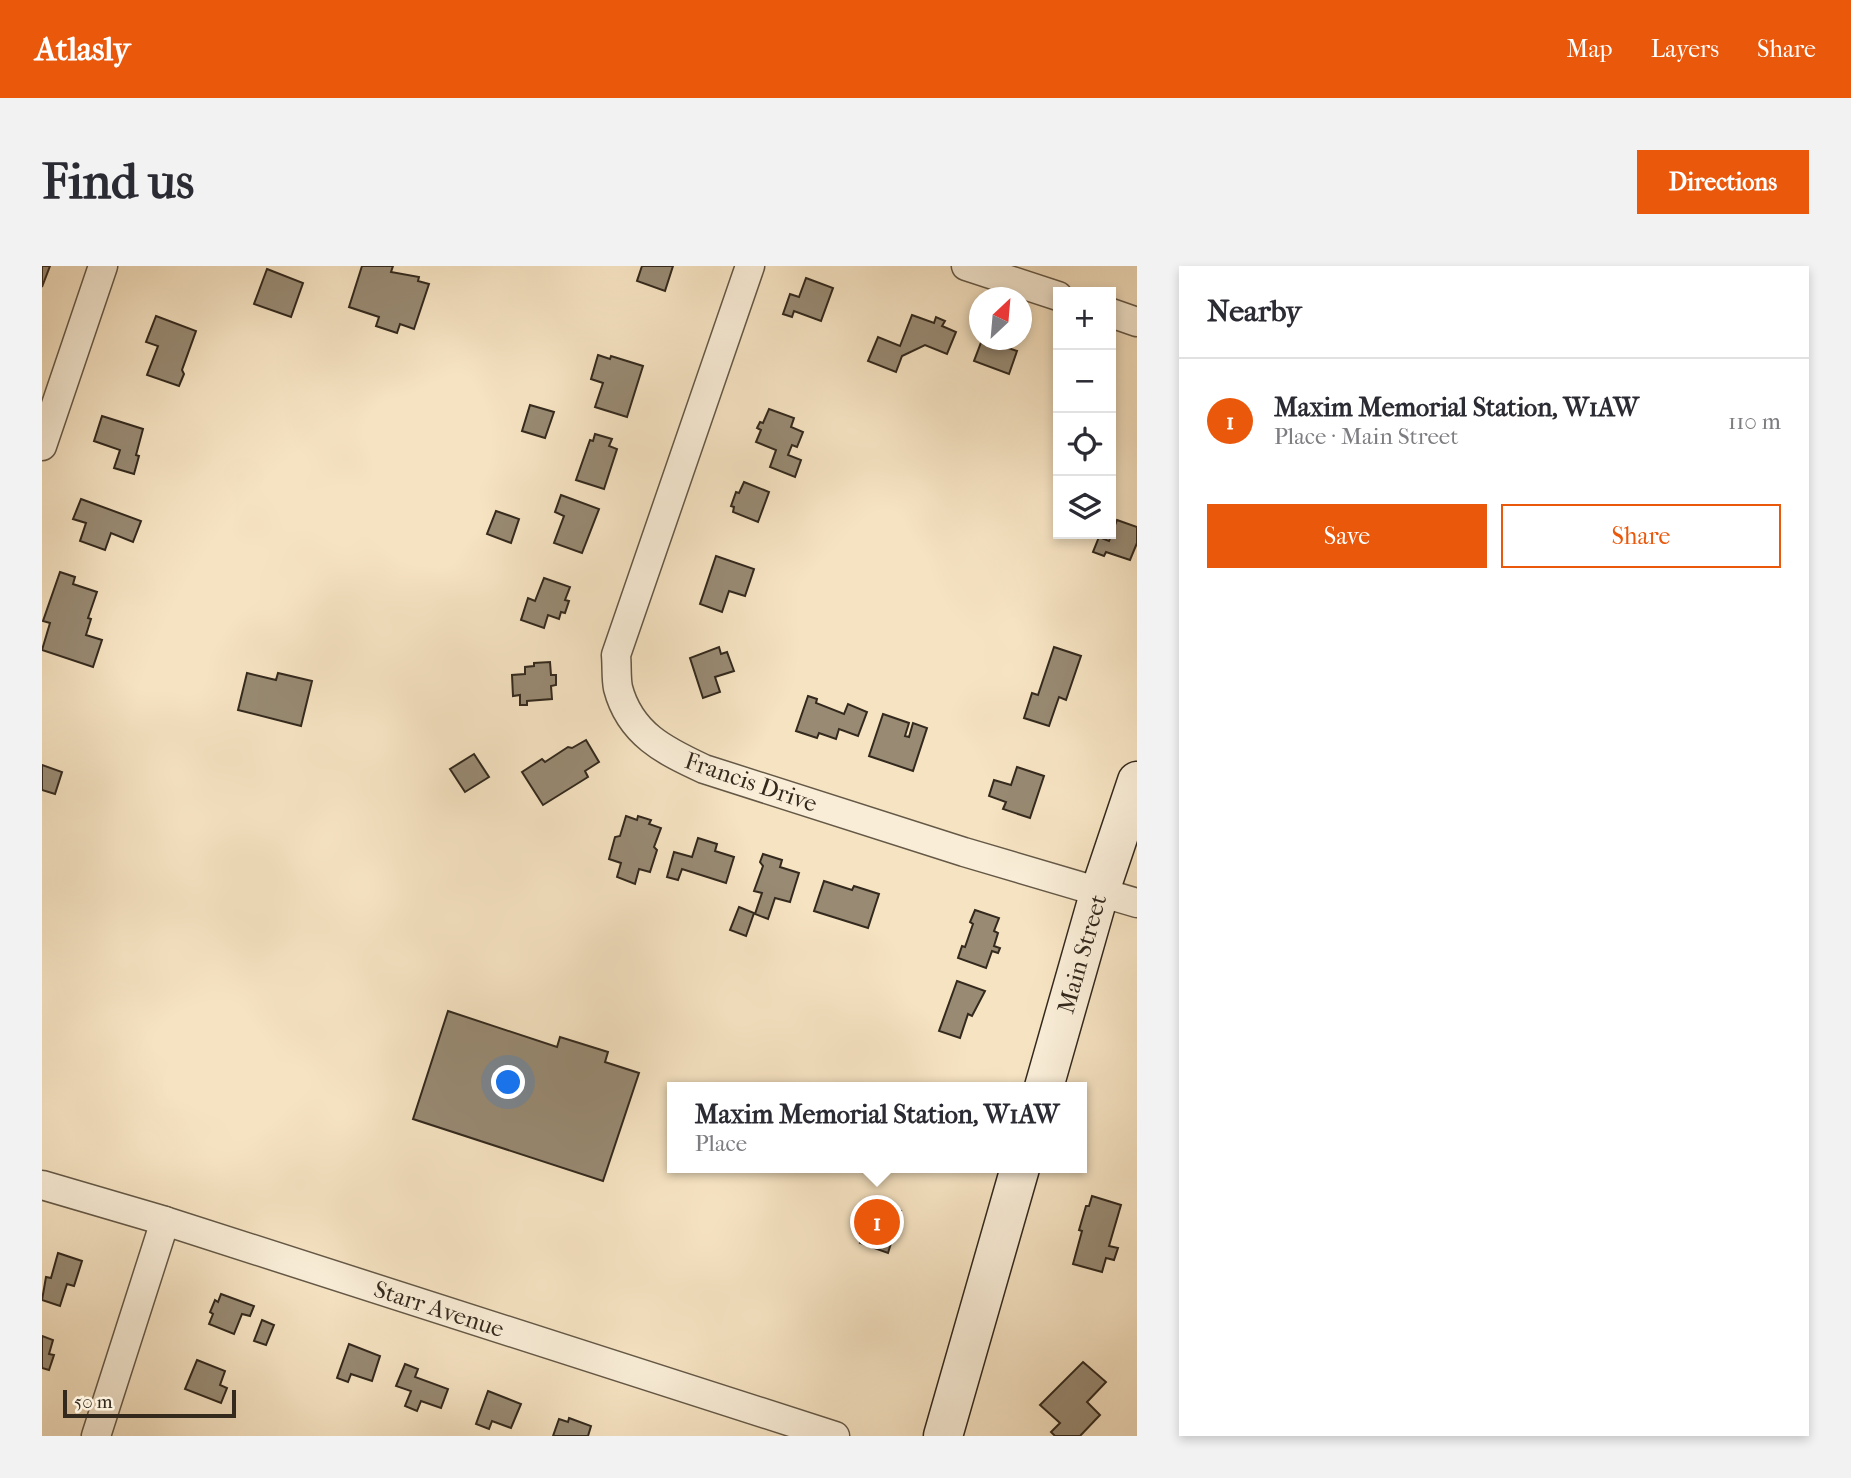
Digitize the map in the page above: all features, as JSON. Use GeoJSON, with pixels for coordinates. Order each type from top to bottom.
{"type":"FeatureCollection","features":[{"type":"Feature","properties":{"kind":"street"},"geometry":{"type":"LineString","coordinates":[[42,446],[103,266]]}},
{"type":"Feature","properties":{"kind":"street","name":"Francis Drive"},"geometry":{"type":"LineString","coordinates":[[750,266],[616,655],[618,688],[634,724],[665,751],[704,769],[1099,894],[1137,903]]}},
{"type":"Feature","properties":{"kind":"street"},"geometry":{"type":"LineString","coordinates":[[966,266],[1053,294]]}},
{"type":"Feature","properties":{"kind":"street"},"geometry":{"type":"LineString","coordinates":[[1116,315],[1137,322]]}},
{"type":"Feature","properties":{"kind":"street","name":"Main Street"},"geometry":{"type":"LineString","coordinates":[[1045,1082],[1099,894],[1137,781]]}},
{"type":"Feature","properties":{"kind":"street"},"geometry":{"type":"LineString","coordinates":[[943,1436],[1019,1173]]}},
{"type":"Feature","properties":{"kind":"street","name":"Starr Avenue"},"geometry":{"type":"LineString","coordinates":[[42,1185],[165,1220],[835,1436]]}},
{"type":"Feature","properties":{"kind":"street"},"geometry":{"type":"LineString","coordinates":[[96,1436],[165,1220]]}},
{"type":"Feature","properties":{"kind":"building"},"geometry":{"type":"Polygon","coordinates":[[[42,266],[50,266],[42,287],[42,266]]]}},
{"type":"Feature","properties":{"kind":"building"},"geometry":{"type":"Polygon","coordinates":[[[362,266],[393,266],[391,272],[419,277],[418,281],[429,284],[414,329],[400,324],[397,333],[376,326],[379,317],[349,307],[362,266]]]}},
{"type":"Feature","properties":{"kind":"building"},"geometry":{"type":"Polygon","coordinates":[[[642,266],[673,266],[665,291],[637,281],[642,266]]]}},
{"type":"Feature","properties":{"kind":"building"},"geometry":{"type":"Polygon","coordinates":[[[267,269],[303,283],[291,317],[254,304],[267,269]]]}},
{"type":"Feature","properties":{"kind":"building"},"geometry":{"type":"Polygon","coordinates":[[[806,278],[833,288],[821,321],[794,311],[792,317],[783,314],[790,294],[799,297],[806,278]]]}},
{"type":"Feature","properties":{"kind":"building"},"geometry":{"type":"Polygon","coordinates":[[[912,315],[934,323],[936,317],[945,321],[942,326],[956,332],[947,354],[925,345],[902,356],[896,372],[868,361],[878,337],[900,346],[912,315]]]}},
{"type":"Feature","properties":{"kind":"building"},"geometry":{"type":"Polygon","coordinates":[[[156,316],[196,331],[179,386],[147,375],[158,346],[146,342],[156,316]]]}},
{"type":"Feature","properties":{"kind":"building"},"geometry":{"type":"Polygon","coordinates":[[[978,350],[1017,351],[1009,374],[974,361],[978,350]]]}},
{"type":"Feature","properties":{"kind":"building"},"geometry":{"type":"Polygon","coordinates":[[[598,355],[610,359],[611,356],[643,366],[627,417],[595,407],[603,383],[591,379],[598,355]]]}},
{"type":"Feature","properties":{"kind":"building"},"geometry":{"type":"Polygon","coordinates":[[[530,405],[554,412],[545,438],[522,431],[530,405]]]}},
{"type":"Feature","properties":{"kind":"building"},"geometry":{"type":"Polygon","coordinates":[[[769,409],[794,418],[791,427],[803,432],[797,447],[792,445],[788,455],[801,460],[795,477],[770,467],[776,450],[756,442],[761,430],[757,428],[760,422],[763,423],[769,409]]]}},
{"type":"Feature","properties":{"kind":"building"},"geometry":{"type":"Polygon","coordinates":[[[102,416],[143,429],[134,474],[114,468],[120,450],[94,441],[102,416]]]}},
{"type":"Feature","properties":{"kind":"building"},"geometry":{"type":"Polygon","coordinates":[[[595,434],[612,439],[609,446],[617,449],[604,489],[576,480],[590,440],[593,441],[595,434]]]}},
{"type":"Feature","properties":{"kind":"building"},"geometry":{"type":"Polygon","coordinates":[[[744,482],[769,492],[758,522],[733,512],[734,507],[731,506],[736,492],[739,493],[744,482]]]}},
{"type":"Feature","properties":{"kind":"building"},"geometry":{"type":"Polygon","coordinates":[[[561,495],[599,509],[582,553],[554,543],[564,516],[555,512],[561,495]]]}},
{"type":"Feature","properties":{"kind":"building"},"geometry":{"type":"Polygon","coordinates":[[[81,499],[141,521],[133,542],[111,533],[105,550],[80,541],[86,523],[73,519],[81,499]]]}},
{"type":"Feature","properties":{"kind":"building"},"geometry":{"type":"Polygon","coordinates":[[[496,511],[519,519],[511,543],[487,534],[496,511]]]}},
{"type":"Feature","properties":{"kind":"building"},"geometry":{"type":"Polygon","coordinates":[[[1117,520],[1137,527],[1137,543],[1130,560],[1106,552],[1104,556],[1093,552],[1098,539],[1116,539],[1117,520]]]}},
{"type":"Feature","properties":{"kind":"building"},"geometry":{"type":"Polygon","coordinates":[[[716,556],[754,569],[745,596],[729,591],[722,612],[700,604],[716,556]]]}},
{"type":"Feature","properties":{"kind":"building"},"geometry":{"type":"Polygon","coordinates":[[[60,572],[75,577],[73,584],[97,592],[88,618],[91,619],[86,635],[102,640],[93,667],[42,650],[50,623],[43,621],[60,572]]]}},
{"type":"Feature","properties":{"kind":"building"},"geometry":{"type":"Polygon","coordinates":[[[544,578],[570,587],[565,600],[569,601],[565,613],[561,612],[559,619],[548,615],[544,628],[521,620],[528,598],[535,601],[544,578]]]}},
{"type":"Feature","properties":{"kind":"building"},"geometry":{"type":"Polygon","coordinates":[[[719,647],[721,654],[727,652],[734,671],[715,677],[720,692],[703,698],[690,658],[719,647]]]}},
{"type":"Feature","properties":{"kind":"building"},"geometry":{"type":"Polygon","coordinates":[[[1054,647],[1081,656],[1066,700],[1059,697],[1049,726],[1024,718],[1032,693],[1038,695],[1054,647]]]}},
{"type":"Feature","properties":{"kind":"building"},"geometry":{"type":"Polygon","coordinates":[[[550,662],[551,675],[556,675],[556,685],[551,686],[552,699],[527,701],[527,705],[520,705],[520,695],[513,696],[512,675],[525,674],[525,667],[534,666],[534,663],[550,662]]]}},
{"type":"Feature","properties":{"kind":"building"},"geometry":{"type":"Polygon","coordinates":[[[247,673],[276,680],[278,673],[312,681],[301,726],[238,710],[247,673]]]}},
{"type":"Feature","properties":{"kind":"building"},"geometry":{"type":"Polygon","coordinates":[[[808,696],[817,699],[816,703],[844,714],[848,704],[867,712],[858,736],[839,729],[836,739],[819,733],[817,738],[796,731],[808,696]]]}},
{"type":"Feature","properties":{"kind":"building"},"geometry":{"type":"Polygon","coordinates":[[[883,714],[909,723],[905,736],[909,737],[913,723],[927,728],[913,771],[869,756],[883,714]]]}},
{"type":"Feature","properties":{"kind":"building"},"geometry":{"type":"Polygon","coordinates":[[[586,740],[599,762],[585,771],[588,777],[543,805],[522,772],[542,759],[545,762],[568,747],[572,748],[586,740]]]}},
{"type":"Feature","properties":{"kind":"building"},"geometry":{"type":"Polygon","coordinates":[[[474,754],[489,777],[465,792],[450,769],[474,754]]]}},
{"type":"Feature","properties":{"kind":"building"},"geometry":{"type":"Polygon","coordinates":[[[42,765],[62,772],[55,794],[42,790],[42,765]]]}},
{"type":"Feature","properties":{"kind":"building"},"geometry":{"type":"Polygon","coordinates":[[[1017,767],[1044,776],[1030,818],[1003,809],[1006,802],[989,796],[994,780],[1011,785],[1017,767]]]}},
{"type":"Feature","properties":{"kind":"building"},"geometry":{"type":"Polygon","coordinates":[[[626,816],[637,820],[638,816],[651,820],[649,824],[661,828],[654,847],[657,850],[650,872],[639,869],[635,884],[617,877],[621,863],[609,859],[615,837],[620,836],[626,816]]]}},
{"type":"Feature","properties":{"kind":"building"},"geometry":{"type":"Polygon","coordinates":[[[698,838],[717,844],[715,851],[734,857],[726,883],[682,869],[678,880],[667,877],[674,852],[692,857],[698,838]]]}},
{"type":"Feature","properties":{"kind":"building"},"geometry":{"type":"Polygon","coordinates":[[[763,854],[782,860],[780,867],[799,873],[790,902],[775,898],[768,919],[755,914],[762,893],[754,891],[763,866],[760,862],[763,854]]]}},
{"type":"Feature","properties":{"kind":"building"},"geometry":{"type":"Polygon","coordinates":[[[824,881],[852,890],[854,886],[879,894],[868,928],[814,911],[824,881]]]}},
{"type":"Feature","properties":{"kind":"building"},"geometry":{"type":"Polygon","coordinates":[[[739,907],[754,913],[746,936],[730,930],[739,907]]]}},
{"type":"Feature","properties":{"kind":"building"},"geometry":{"type":"Polygon","coordinates":[[[975,910],[999,918],[994,931],[998,933],[994,946],[1000,948],[998,953],[992,951],[986,968],[958,958],[962,946],[965,947],[975,910]]]}},
{"type":"Feature","properties":{"kind":"building"},"geometry":{"type":"Polygon","coordinates":[[[957,981],[985,991],[972,1016],[968,1014],[960,1038],[939,1031],[957,981]]]}},
{"type":"Feature","properties":{"kind":"building"},"geometry":{"type":"Polygon","coordinates":[[[448,1011],[557,1047],[560,1037],[608,1052],[605,1062],[639,1073],[603,1181],[413,1119],[448,1011]]]}},
{"type":"Feature","properties":{"kind":"building"},"geometry":{"type":"Polygon","coordinates":[[[1092,1196],[1121,1205],[1109,1246],[1118,1248],[1114,1260],[1106,1258],[1102,1272],[1073,1264],[1082,1231],[1079,1230],[1092,1196]]]}},
{"type":"Feature","properties":{"kind":"building"},"geometry":{"type":"Polygon","coordinates":[[[872,1202],[901,1211],[888,1253],[860,1243],[863,1233],[853,1231],[859,1211],[868,1213],[872,1202]]]}},
{"type":"Feature","properties":{"kind":"building"},"geometry":{"type":"Polygon","coordinates":[[[58,1253],[82,1261],[74,1286],[67,1284],[60,1306],[42,1300],[46,1277],[51,1278],[58,1253]]]}},
{"type":"Feature","properties":{"kind":"building"},"geometry":{"type":"Polygon","coordinates":[[[221,1294],[254,1306],[250,1316],[242,1314],[234,1334],[209,1324],[213,1314],[210,1312],[221,1294]]]}},
{"type":"Feature","properties":{"kind":"building"},"geometry":{"type":"Polygon","coordinates":[[[262,1320],[274,1325],[266,1345],[254,1341],[262,1320]]]}},
{"type":"Feature","properties":{"kind":"building"},"geometry":{"type":"Polygon","coordinates":[[[42,1336],[53,1340],[49,1354],[54,1355],[49,1370],[42,1368],[42,1336]]]}},
{"type":"Feature","properties":{"kind":"building"},"geometry":{"type":"Polygon","coordinates":[[[349,1344],[380,1356],[372,1381],[351,1374],[348,1382],[337,1378],[349,1344]]]}},
{"type":"Feature","properties":{"kind":"building"},"geometry":{"type":"Polygon","coordinates":[[[197,1360],[225,1371],[220,1385],[227,1388],[221,1403],[185,1389],[197,1360]]]}},
{"type":"Feature","properties":{"kind":"building"},"geometry":{"type":"Polygon","coordinates":[[[1083,1362],[1106,1382],[1087,1402],[1100,1415],[1080,1436],[1055,1436],[1051,1432],[1060,1423],[1040,1405],[1083,1362]]]}},
{"type":"Feature","properties":{"kind":"building"},"geometry":{"type":"Polygon","coordinates":[[[405,1364],[418,1369],[415,1377],[448,1389],[441,1408],[421,1401],[417,1411],[405,1406],[411,1391],[396,1386],[405,1364]]]}},
{"type":"Feature","properties":{"kind":"building"},"geometry":{"type":"Polygon","coordinates":[[[488,1391],[521,1404],[511,1428],[492,1421],[489,1429],[476,1424],[488,1391]]]}},
{"type":"Feature","properties":{"kind":"building"},"geometry":{"type":"Polygon","coordinates":[[[569,1418],[591,1426],[588,1436],[553,1436],[559,1419],[568,1422],[569,1418]]]}},
{"type":"Feature","properties":{"kind":"place","name":"Maxim Memorial Station, W1AW"},"geometry":{"type":"Point","coordinates":[877,1222]}}]}
